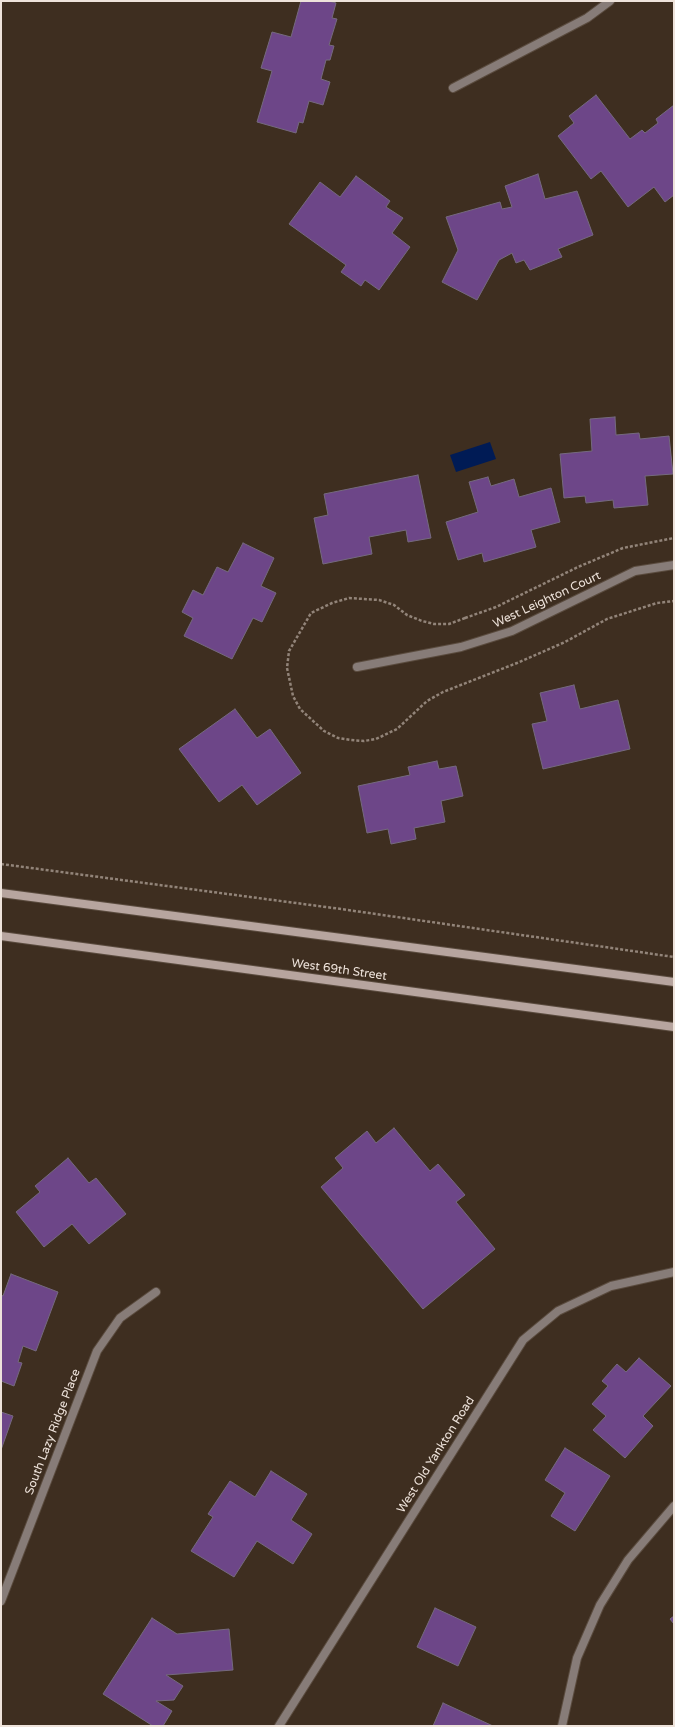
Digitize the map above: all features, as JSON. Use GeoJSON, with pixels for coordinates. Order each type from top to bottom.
{"type":"FeatureCollection","features":[{"type":"Feature","properties":{"kind":"main road"},"geometry":{"type":"LineString","coordinates":[[1,893],[674,982]]}},
{"type":"Feature","properties":{"kind":"main road","name":"West 69th Street"},"geometry":{"type":"LineString","coordinates":[[1,936],[674,1027]]}},
{"type":"Feature","properties":{"kind":"street"},"geometry":{"type":"LineString","coordinates":[[453,88],[588,18],[610,1]]}},
{"type":"Feature","properties":{"kind":"street","name":"West Leighton Court"},"geometry":{"type":"LineString","coordinates":[[357,667],[462,647],[512,631],[636,572],[674,565]]}},
{"type":"Feature","properties":{"kind":"street","name":"West Old Yankton Road"},"geometry":{"type":"LineString","coordinates":[[279,1726],[523,1340],[558,1311],[611,1286],[674,1272]]}},
{"type":"Feature","properties":{"kind":"street","name":"South Lazy Ridge Place"},"geometry":{"type":"LineString","coordinates":[[1,1600],[97,1351],[120,1318],[156,1292]]}},
{"type":"Feature","properties":{"kind":"street"},"geometry":{"type":"LineString","coordinates":[[562,1726],[577,1658],[600,1605],[628,1560],[674,1506]]}},
{"type":"Feature","properties":{"kind":"path"},"geometry":{"type":"LineString","coordinates":[[449,624],[496,606],[578,567],[623,548],[674,538]]}},
{"type":"Feature","properties":{"kind":"path"},"geometry":{"type":"LineString","coordinates":[[1,864],[560,940],[674,957]]}},
{"type":"Feature","properties":{"kind":"water"},"geometry":{"type":"Polygon","coordinates":[[[490,442],[496,459],[456,472],[450,455],[490,442]]]}},
{"type":"Feature","properties":{"kind":"building"},"geometry":{"type":"Polygon","coordinates":[[[301,1],[329,1],[336,3],[332,18],[337,19],[329,45],[334,46],[330,60],[326,60],[321,79],[330,82],[323,105],[309,101],[303,123],[299,122],[296,133],[257,122],[272,71],[261,68],[272,32],[291,37],[301,1]]]}},
{"type":"Feature","properties":{"kind":"building"},"geometry":{"type":"Polygon","coordinates":[[[596,95],[630,139],[642,130],[645,133],[658,123],[656,119],[674,105],[674,195],[665,202],[654,187],[628,207],[601,171],[591,179],[558,136],[574,123],[569,116],[596,95]]]}},
{"type":"Feature","properties":{"kind":"building"},"geometry":{"type":"Polygon","coordinates":[[[538,174],[545,199],[577,191],[593,235],[558,249],[562,257],[530,270],[524,260],[516,263],[512,253],[499,260],[477,300],[442,282],[458,250],[446,217],[500,202],[502,209],[512,207],[505,186],[538,174]]]}},
{"type":"Feature","properties":{"kind":"building"},"geometry":{"type":"Polygon","coordinates":[[[356,176],[390,201],[386,207],[403,218],[392,233],[410,247],[379,290],[365,280],[361,286],[341,272],[346,265],[289,224],[320,182],[340,197],[356,176]]]}},
{"type":"Feature","properties":{"kind":"building"},"geometry":{"type":"Polygon","coordinates":[[[615,417],[616,435],[639,433],[640,439],[669,436],[673,474],[645,476],[648,505],[614,508],[613,500],[586,503],[585,496],[564,498],[560,454],[592,451],[590,419],[615,417]]]}},
{"type":"Feature","properties":{"kind":"building"},"geometry":{"type":"Polygon","coordinates":[[[418,475],[431,538],[408,542],[406,530],[369,537],[372,554],[323,564],[314,518],[328,515],[324,494],[418,475]]]}},
{"type":"Feature","properties":{"kind":"building"},"geometry":{"type":"Polygon","coordinates":[[[488,477],[491,486],[514,479],[519,497],[551,488],[560,522],[531,530],[536,547],[484,562],[482,553],[458,560],[446,522],[478,512],[469,482],[488,477]]]}},
{"type":"Feature","properties":{"kind":"building"},"geometry":{"type":"Polygon","coordinates":[[[243,543],[274,558],[261,586],[276,593],[262,622],[253,618],[232,659],[184,636],[193,618],[182,612],[193,590],[203,595],[217,567],[228,572],[243,543]]]}},
{"type":"Feature","properties":{"kind":"building"},"geometry":{"type":"Polygon","coordinates":[[[574,685],[580,709],[618,700],[630,749],[543,769],[532,724],[547,721],[540,693],[574,685]]]}},
{"type":"Feature","properties":{"kind":"building"},"geometry":{"type":"Polygon","coordinates":[[[235,709],[257,738],[270,729],[301,773],[257,805],[242,785],[219,802],[179,749],[235,709]]]}},
{"type":"Feature","properties":{"kind":"building"},"geometry":{"type":"Polygon","coordinates":[[[437,761],[439,769],[456,766],[463,796],[441,801],[445,822],[414,828],[416,839],[391,844],[388,829],[367,833],[358,786],[410,775],[408,767],[437,761]]]}},
{"type":"Feature","properties":{"kind":"building"},"geometry":{"type":"Polygon","coordinates":[[[394,1128],[430,1171],[438,1164],[465,1195],[456,1202],[495,1249],[423,1309],[321,1187],[343,1168],[335,1158],[367,1131],[376,1143],[394,1128]]]}},
{"type":"Feature","properties":{"kind":"building"},"geometry":{"type":"Polygon","coordinates":[[[68,1158],[89,1183],[96,1178],[126,1214],[89,1244],[72,1224],[44,1247],[16,1212],[40,1192],[35,1186],[68,1158]]]}},
{"type":"Feature","properties":{"kind":"building"},"geometry":{"type":"Polygon","coordinates":[[[11,1274],[58,1292],[36,1351],[23,1346],[18,1362],[22,1363],[14,1386],[1,1381],[1,1295],[3,1296],[11,1274]]]}},
{"type":"Feature","properties":{"kind":"building"},"geometry":{"type":"Polygon","coordinates":[[[639,1358],[671,1386],[643,1416],[653,1426],[625,1458],[593,1430],[606,1416],[592,1404],[608,1386],[602,1381],[617,1364],[626,1372],[639,1358]]]}},
{"type":"Feature","properties":{"kind":"building"},"geometry":{"type":"Polygon","coordinates":[[[1,1412],[13,1416],[1,1450],[1,1412]]]}},
{"type":"Feature","properties":{"kind":"building"},"geometry":{"type":"Polygon","coordinates":[[[565,1448],[610,1476],[575,1531],[551,1516],[565,1493],[545,1480],[565,1448]]]}},
{"type":"Feature","properties":{"kind":"building"},"geometry":{"type":"Polygon","coordinates":[[[271,1471],[307,1494],[291,1520],[312,1534],[293,1564],[257,1541],[234,1577],[191,1551],[213,1517],[208,1514],[230,1481],[255,1497],[271,1471]]]}},
{"type":"Feature","properties":{"kind":"building"},"geometry":{"type":"Polygon","coordinates":[[[435,1608],[476,1627],[458,1666],[417,1647],[435,1608]]]}},
{"type":"Feature","properties":{"kind":"building"},"geometry":{"type":"Polygon","coordinates":[[[674,1616],[674,1624],[670,1619],[674,1616]]]}},
{"type":"Feature","properties":{"kind":"building"},"geometry":{"type":"Polygon","coordinates":[[[152,1618],[177,1634],[229,1629],[233,1670],[166,1675],[183,1686],[174,1700],[156,1701],[172,1711],[163,1726],[153,1726],[103,1694],[152,1618]]]}},
{"type":"Feature","properties":{"kind":"building"},"geometry":{"type":"Polygon","coordinates":[[[443,1703],[493,1726],[433,1726],[443,1703]]]}}]}
